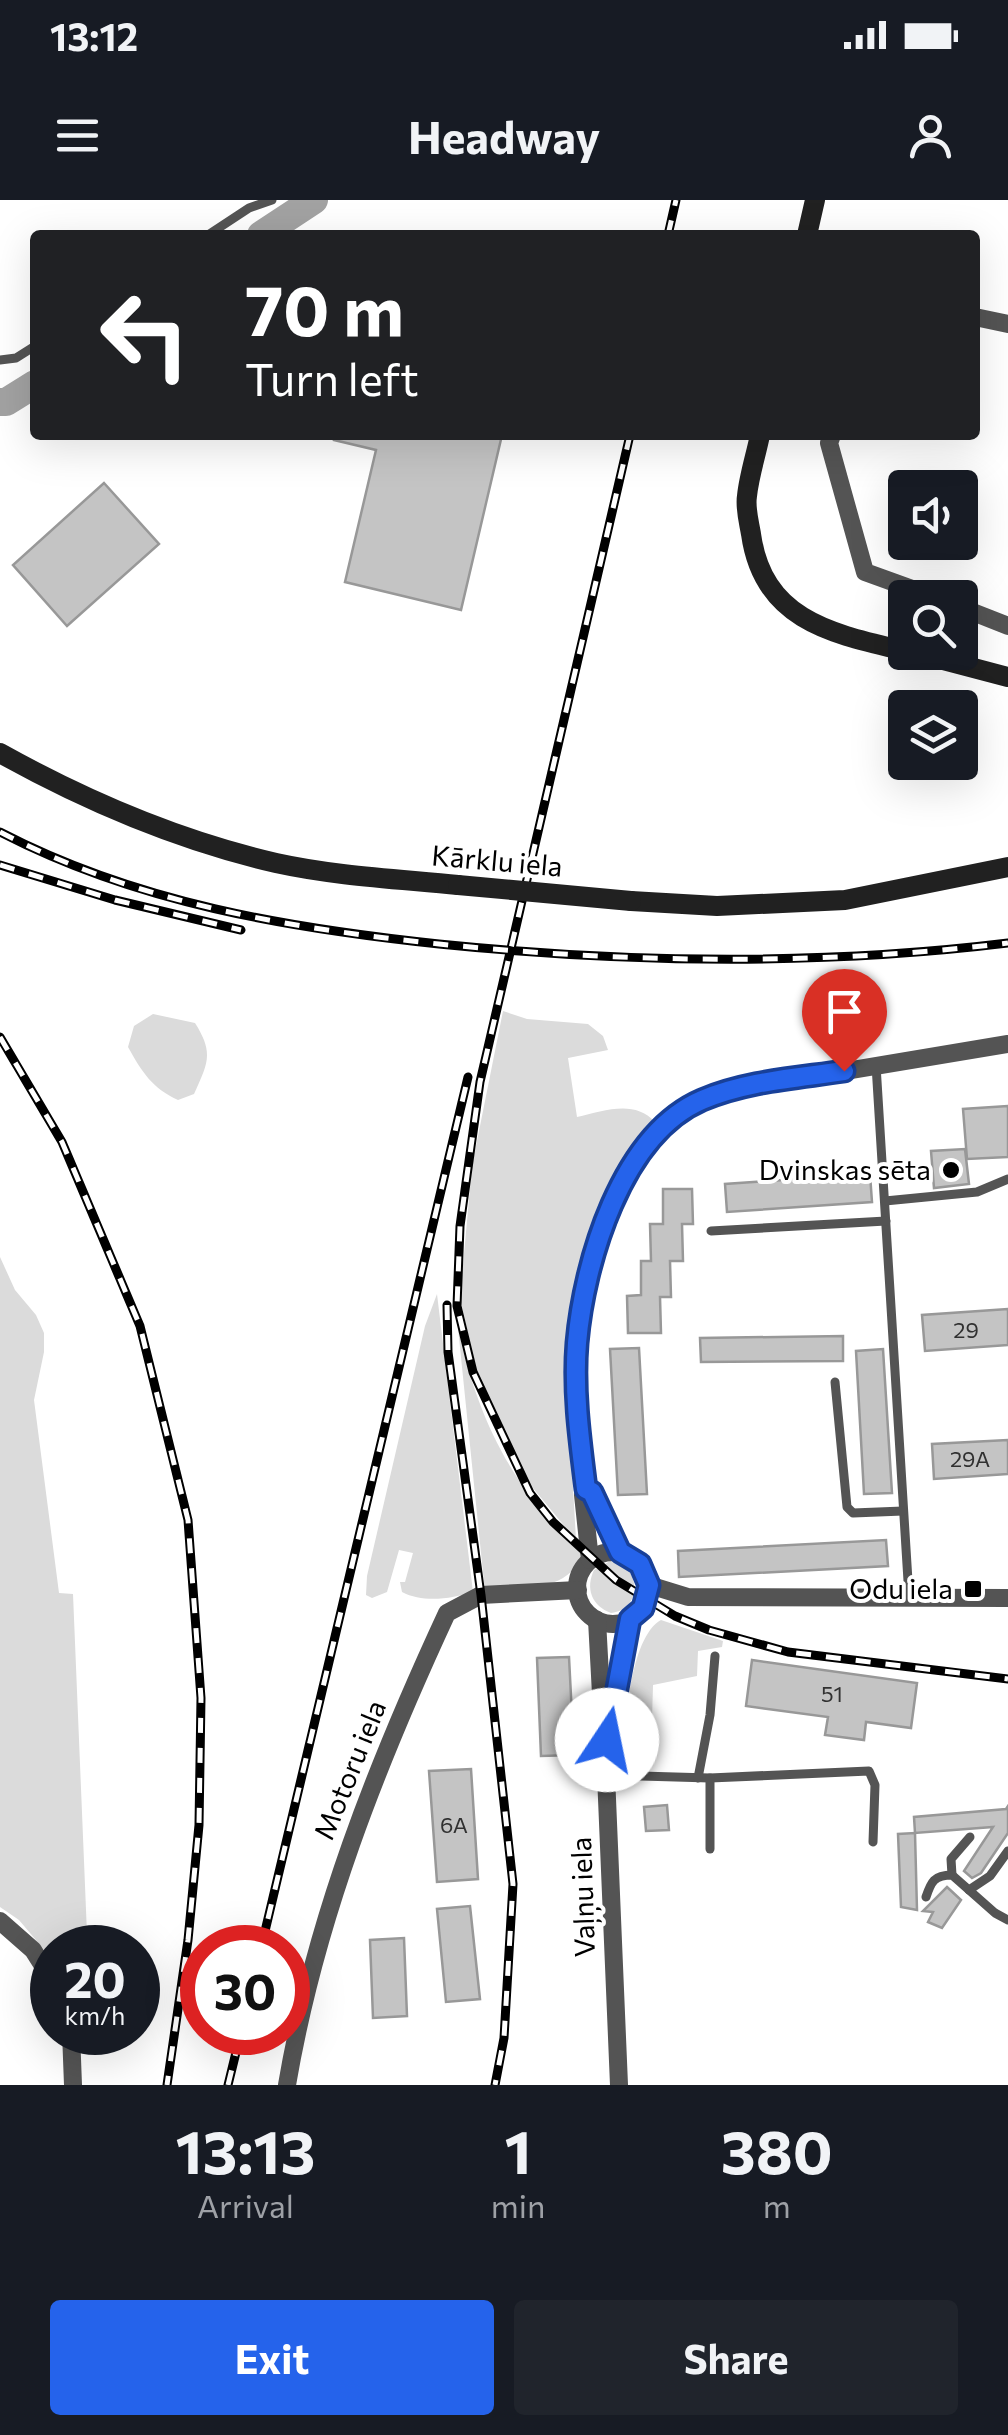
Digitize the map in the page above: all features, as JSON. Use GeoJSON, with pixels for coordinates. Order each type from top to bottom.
{"type":"FeatureCollection","features":[{"type":"Feature","properties":{"kind":"street"},"geometry":{"type":"LineString","coordinates":[[808,230],[815,200]]}},
{"type":"Feature","properties":{"kind":"street"},"geometry":{"type":"LineString","coordinates":[[980,317],[1008,324]]}},
{"type":"Feature","properties":{"kind":"street"},"geometry":{"type":"LineString","coordinates":[[759,440],[746,499],[754,556],[766,581],[781,602],[810,623],[836,634],[888,646]]}},
{"type":"Feature","properties":{"kind":"street"},"geometry":{"type":"LineString","coordinates":[[830,440],[865,572],[888,580]]}},
{"type":"Feature","properties":{"kind":"street"},"geometry":{"type":"LineString","coordinates":[[978,614],[1008,626]]}},
{"type":"Feature","properties":{"kind":"street"},"geometry":{"type":"LineString","coordinates":[[978,669],[1008,677]]}},
{"type":"Feature","properties":{"kind":"street","name":"Kārklu iela"},"geometry":{"type":"LineString","coordinates":[[0,753],[72,792],[208,845],[279,864],[458,885],[717,906],[845,900],[1008,866]]}},
{"type":"Feature","properties":{"kind":"street"},"geometry":{"type":"LineString","coordinates":[[590,1560],[583,1495],[586,1489],[577,1343],[587,1281],[602,1231],[632,1165],[663,1126],[700,1100],[732,1090],[1008,1044]]}},
{"type":"Feature","properties":{"kind":"street"},"geometry":{"type":"LineString","coordinates":[[586,1489],[592,1492],[620,1552]]}},
{"type":"Feature","properties":{"kind":"street"},"geometry":{"type":"LineString","coordinates":[[620,1552],[640,1564],[649,1585],[643,1608],[619,1623],[597,1620],[580,1602],[578,1578],[590,1560],[620,1552]]}},
{"type":"Feature","properties":{"kind":"street"},"geometry":{"type":"LineString","coordinates":[[649,1585],[688,1596],[1008,1598]]}},
{"type":"Feature","properties":{"kind":"street","name":"Motoru iela"},"geometry":{"type":"LineString","coordinates":[[287,2085],[294,2042],[346,1850],[447,1613],[481,1595],[578,1590]]}},
{"type":"Feature","properties":{"kind":"street"},"geometry":{"type":"LineString","coordinates":[[597,1620],[601,1694],[607,1706],[615,1699],[630,1619]]}},
{"type":"Feature","properties":{"kind":"street","name":"Vaļņu iela"},"geometry":{"type":"LineString","coordinates":[[607,1706],[606,1775],[619,2085]]}},
{"type":"Feature","properties":{"kind":"street"},"geometry":{"type":"LineString","coordinates":[[0,1921],[30,1947]]}},
{"type":"Feature","properties":{"kind":"street"},"geometry":{"type":"LineString","coordinates":[[72,2055],[74,2085]]}},
{"type":"Feature","properties":{"kind":"lane"},"geometry":{"type":"LineString","coordinates":[[216,230],[249,208],[272,200]]}},
{"type":"Feature","properties":{"kind":"lane"},"geometry":{"type":"LineString","coordinates":[[0,360],[16,358],[30,349]]}},
{"type":"Feature","properties":{"kind":"lane"},"geometry":{"type":"LineString","coordinates":[[876,1066],[908,1597]]}},
{"type":"Feature","properties":{"kind":"lane"},"geometry":{"type":"LineString","coordinates":[[884,1201],[977,1192],[1008,1178]]}},
{"type":"Feature","properties":{"kind":"lane"},"geometry":{"type":"LineString","coordinates":[[711,1231],[886,1221]]}},
{"type":"Feature","properties":{"kind":"lane"},"geometry":{"type":"LineString","coordinates":[[835,1382],[847,1507],[853,1513],[903,1511]]}},
{"type":"Feature","properties":{"kind":"lane"},"geometry":{"type":"LineString","coordinates":[[698,1778],[716,1656]]}},
{"type":"Feature","properties":{"kind":"lane"},"geometry":{"type":"LineString","coordinates":[[606,1775],[710,1778],[869,1771],[875,1784],[873,1842]]}},
{"type":"Feature","properties":{"kind":"lane"},"geometry":{"type":"LineString","coordinates":[[710,1778],[710,1849]]}},
{"type":"Feature","properties":{"kind":"lane"},"geometry":{"type":"LineString","coordinates":[[952,1875],[951,1859],[970,1837]]}},
{"type":"Feature","properties":{"kind":"lane"},"geometry":{"type":"LineString","coordinates":[[969,1890],[990,1876],[1008,1852]]}},
{"type":"Feature","properties":{"kind":"lane"},"geometry":{"type":"LineString","coordinates":[[926,1898],[931,1881],[940,1875],[952,1875],[995,1914],[1008,1920]]}},
{"type":"Feature","properties":{"kind":"shaded area"},"geometry":{"type":"Polygon","coordinates":[[[503,1011],[527,1019],[588,1024],[603,1036],[608,1050],[568,1058],[577,1117],[628,1109],[655,1122],[636,1144],[604,1199],[573,1294],[566,1371],[576,1486],[576,1540],[532,1487],[497,1427],[480,1387],[460,1298],[472,1166],[503,1011]]]}},
{"type":"Feature","properties":{"kind":"shaded area"},"geometry":{"type":"Polygon","coordinates":[[[153,1014],[195,1023],[201,1033],[207,1058],[194,1094],[178,1100],[161,1090],[143,1072],[128,1047],[134,1026],[153,1014]]]}},
{"type":"Feature","properties":{"kind":"shaded area"},"geometry":{"type":"Polygon","coordinates":[[[0,1257],[15,1290],[36,1315],[44,1333],[34,1400],[59,1593],[73,1594],[87,1925],[30,1925],[30,1933],[0,1907],[0,1257]]]}},
{"type":"Feature","properties":{"kind":"shaded area"},"geometry":{"type":"Polygon","coordinates":[[[437,1294],[473,1592],[437,1599],[402,1592],[400,1582],[405,1582],[413,1553],[399,1550],[387,1592],[372,1598],[366,1595],[367,1576],[425,1326],[437,1294]]]}},
{"type":"Feature","properties":{"kind":"shaded area"},"geometry":{"type":"Polygon","coordinates":[[[458,1328],[476,1393],[502,1451],[536,1504],[581,1554],[567,1576],[555,1582],[485,1592],[458,1328]]]}},
{"type":"Feature","properties":{"kind":"shaded area"},"geometry":{"type":"Polygon","coordinates":[[[612,1560],[629,1571],[634,1588],[629,1604],[611,1613],[595,1601],[590,1584],[594,1570],[612,1560]]]}},
{"type":"Feature","properties":{"kind":"shaded area"},"geometry":{"type":"Polygon","coordinates":[[[661,1620],[723,1641],[722,1647],[698,1651],[697,1676],[653,1685],[651,1756],[631,1765],[626,1761],[625,1746],[631,1684],[642,1645],[661,1620]]]}},
{"type":"Feature","properties":{"kind":"building"},"geometry":{"type":"Polygon","coordinates":[[[334,440],[501,440],[461,610],[345,582],[376,450],[334,440]]]}},
{"type":"Feature","properties":{"kind":"building"},"geometry":{"type":"Polygon","coordinates":[[[104,483],[159,544],[67,626],[13,565],[104,483]]]}},
{"type":"Feature","properties":{"kind":"building"},"geometry":{"type":"Polygon","coordinates":[[[1008,1106],[1008,1157],[967,1159],[963,1109],[1008,1106]]]}},
{"type":"Feature","properties":{"kind":"building"},"geometry":{"type":"Polygon","coordinates":[[[965,1149],[969,1184],[934,1188],[931,1151],[965,1149]]]}},
{"type":"Feature","properties":{"kind":"building"},"geometry":{"type":"Polygon","coordinates":[[[870,1174],[872,1202],[727,1212],[725,1184],[870,1174]]]}},
{"type":"Feature","properties":{"kind":"building"},"geometry":{"type":"Polygon","coordinates":[[[663,1189],[692,1189],[693,1224],[682,1224],[683,1261],[670,1261],[671,1297],[660,1297],[661,1333],[628,1333],[627,1296],[641,1295],[641,1261],[651,1261],[650,1224],[663,1224],[663,1189]]]}},
{"type":"Feature","properties":{"kind":"building"},"geometry":{"type":"Polygon","coordinates":[[[1008,1309],[1008,1345],[925,1351],[922,1315],[1008,1309]]]}},
{"type":"Feature","properties":{"kind":"building"},"geometry":{"type":"Polygon","coordinates":[[[843,1336],[843,1361],[701,1362],[700,1338],[843,1336]]]}},
{"type":"Feature","properties":{"kind":"building"},"geometry":{"type":"Polygon","coordinates":[[[639,1348],[647,1494],[618,1495],[610,1349],[639,1348]]]}},
{"type":"Feature","properties":{"kind":"building"},"geometry":{"type":"Polygon","coordinates":[[[883,1349],[892,1493],[864,1494],[856,1351],[883,1349]]]}},
{"type":"Feature","properties":{"kind":"building"},"geometry":{"type":"Polygon","coordinates":[[[1008,1440],[1008,1474],[934,1479],[932,1444],[1008,1440]]]}},
{"type":"Feature","properties":{"kind":"building"},"geometry":{"type":"Polygon","coordinates":[[[886,1540],[888,1566],[679,1577],[678,1551],[886,1540]]]}},
{"type":"Feature","properties":{"kind":"building"},"geometry":{"type":"Polygon","coordinates":[[[569,1657],[574,1755],[541,1756],[537,1658],[569,1657]]]}},
{"type":"Feature","properties":{"kind":"building"},"geometry":{"type":"Polygon","coordinates":[[[752,1660],[917,1683],[911,1728],[866,1722],[864,1740],[825,1735],[828,1717],[746,1706],[752,1660]]]}},
{"type":"Feature","properties":{"kind":"building"},"geometry":{"type":"Polygon","coordinates":[[[471,1769],[478,1879],[437,1882],[429,1771],[471,1769]]]}},
{"type":"Feature","properties":{"kind":"building"},"geometry":{"type":"Polygon","coordinates":[[[667,1805],[669,1830],[646,1831],[644,1807],[667,1805]]]}},
{"type":"Feature","properties":{"kind":"building"},"geometry":{"type":"Polygon","coordinates":[[[1008,1806],[1008,1833],[981,1873],[972,1878],[964,1871],[993,1827],[915,1833],[914,1817],[1008,1806]]]}},
{"type":"Feature","properties":{"kind":"building"},"geometry":{"type":"Polygon","coordinates":[[[915,1833],[917,1910],[901,1907],[898,1834],[915,1833]]]}},
{"type":"Feature","properties":{"kind":"building"},"geometry":{"type":"Polygon","coordinates":[[[947,1887],[961,1900],[942,1928],[928,1922],[933,1912],[923,1911],[947,1887]]]}},
{"type":"Feature","properties":{"kind":"building"},"geometry":{"type":"Polygon","coordinates":[[[470,1906],[480,1999],[446,2002],[437,1909],[470,1906]]]}},
{"type":"Feature","properties":{"kind":"building"},"geometry":{"type":"Polygon","coordinates":[[[404,1938],[407,2016],[373,2018],[370,1940],[404,1938]]]}},
{"type":"Feature","properties":{"kind":"waterway"},"geometry":{"type":"LineString","coordinates":[[269,230],[314,200]]}},
{"type":"Feature","properties":{"kind":"waterway"},"geometry":{"type":"LineString","coordinates":[[0,402],[30,387]]}},
{"type":"Feature","properties":{"kind":"railway"},"geometry":{"type":"LineString","coordinates":[[669,230],[676,200]]}},
{"type":"Feature","properties":{"kind":"railway"},"geometry":{"type":"LineString","coordinates":[[629,440],[480,1082],[460,1226],[457,1306],[473,1372],[530,1493],[553,1522],[616,1580],[675,1616],[709,1630],[788,1652],[1008,1679]]}},
{"type":"Feature","properties":{"kind":"railway"},"geometry":{"type":"LineString","coordinates":[[0,832],[105,877],[214,909],[326,930],[439,944],[581,955],[724,959],[866,956],[1008,943]]}},
{"type":"Feature","properties":{"kind":"railway"},"geometry":{"type":"LineString","coordinates":[[0,865],[115,900],[241,930]]}},
{"type":"Feature","properties":{"kind":"railway"},"geometry":{"type":"LineString","coordinates":[[0,1037],[62,1142],[140,1326],[188,1520],[201,1698],[199,1825],[188,1940],[167,2085]]}},
{"type":"Feature","properties":{"kind":"railway"},"geometry":{"type":"LineString","coordinates":[[266,1925],[468,1077]]}},
{"type":"Feature","properties":{"kind":"railway"},"geometry":{"type":"LineString","coordinates":[[447,1305],[448,1352],[481,1595],[513,1884],[504,2038],[495,2085]]}},
{"type":"Feature","properties":{"kind":"railway"},"geometry":{"type":"LineString","coordinates":[[228,2085],[235,2055]]}},
{"type":"Feature","properties":{"kind":"place","name":"Dvinskas sēta"},"geometry":{"type":"Point","coordinates":[951,1170]}},
{"type":"Feature","properties":{"kind":"place","name":"Odu iela"},"geometry":{"type":"Point","coordinates":[973,1589]}},
{"type":"Feature","properties":{"kind":"route"},"geometry":{"type":"LineString","coordinates":[[607,1740],[607,1706],[615,1699],[630,1619],[643,1608],[649,1585],[640,1564],[620,1552],[592,1492],[586,1489],[577,1343],[587,1281],[602,1231],[632,1165],[650,1139],[700,1100],[732,1090],[844,1071]]}}]}
